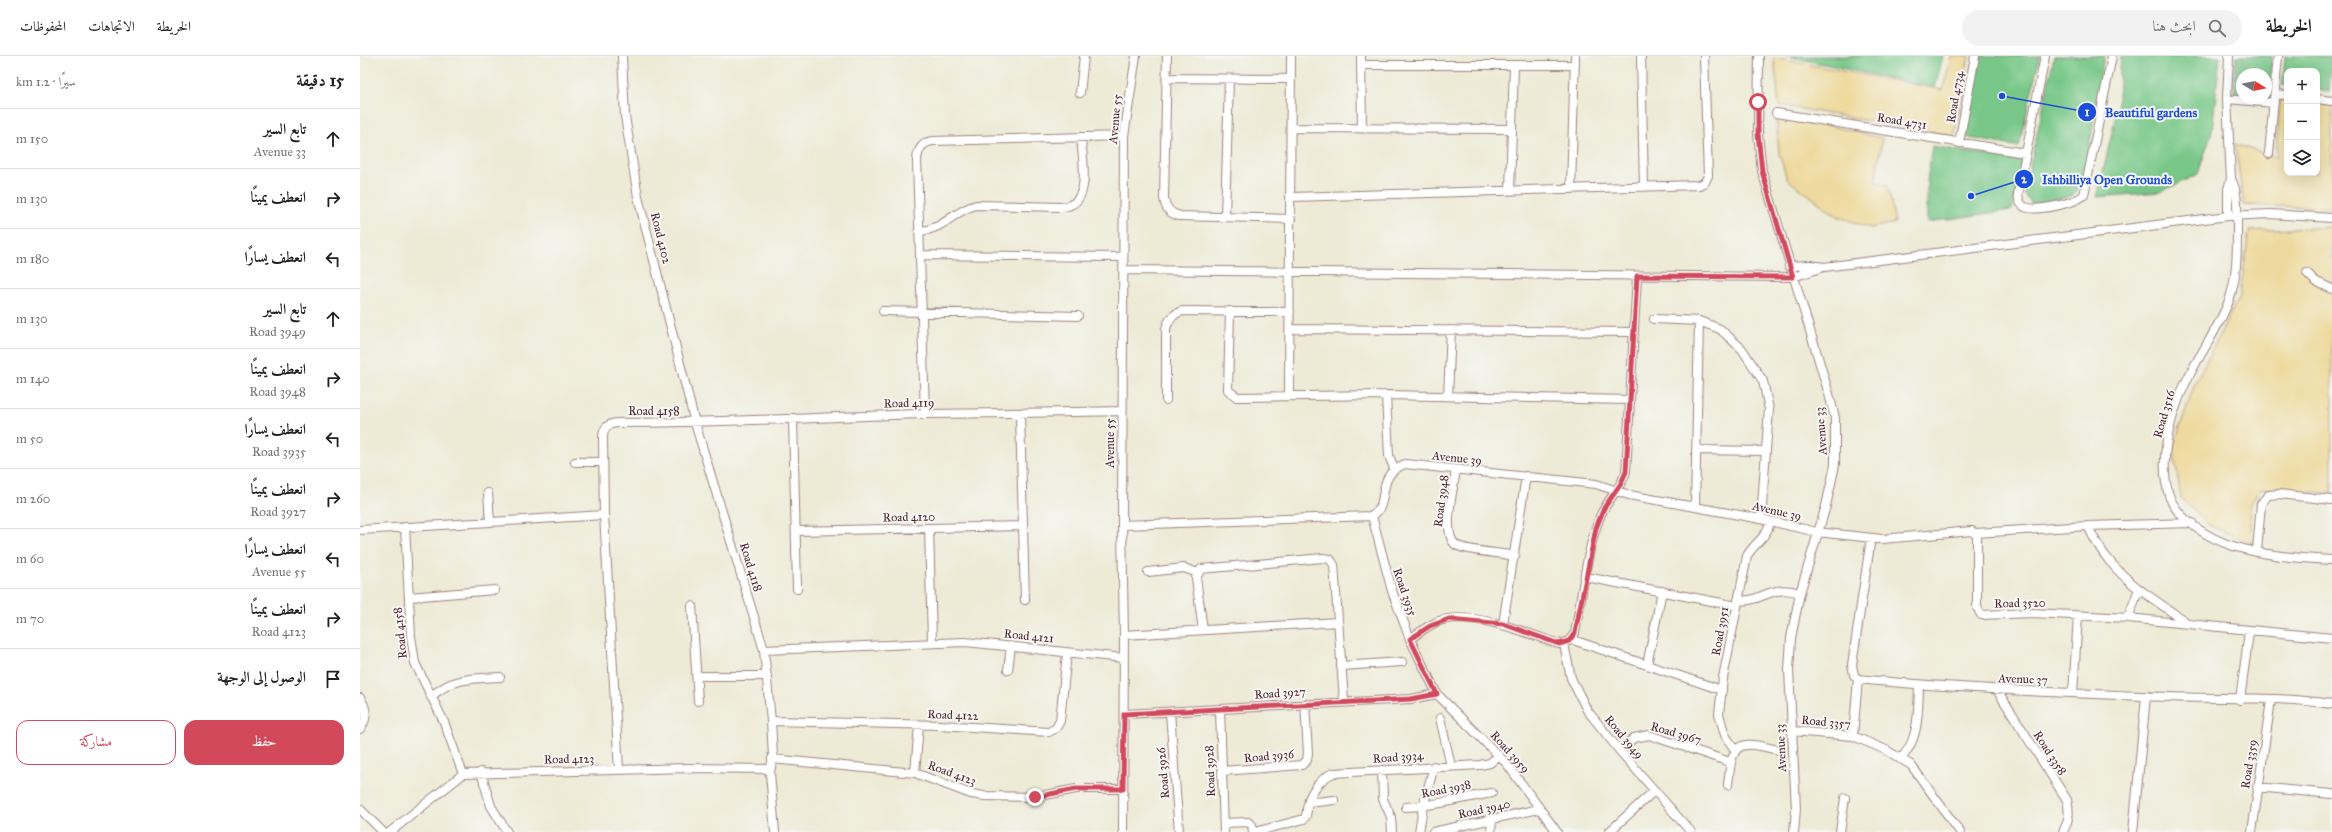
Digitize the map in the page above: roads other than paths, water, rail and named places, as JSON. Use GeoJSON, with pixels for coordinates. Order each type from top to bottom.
{"type":"FeatureCollection","features":[{"type":"Feature","properties":{"kind":"street","name":"Road 4102"},"geometry":{"type":"LineString","coordinates":[[622,56],[625,116],[638,197],[696,423]]}},
{"type":"Feature","properties":{"kind":"street"},"geometry":{"type":"LineString","coordinates":[[1080,93],[1084,56]]}},
{"type":"Feature","properties":{"kind":"street","name":"Avenue 55"},"geometry":{"type":"LineString","coordinates":[[1123,832],[1124,635],[1122,411],[1124,136],[1136,56]]}},
{"type":"Feature","properties":{"kind":"street"},"geometry":{"type":"LineString","coordinates":[[1167,56],[1165,205],[1169,211],[1176,215],[1290,219]]}},
{"type":"Feature","properties":{"kind":"street"},"geometry":{"type":"LineString","coordinates":[[1290,396],[1291,56]]}},
{"type":"Feature","properties":{"kind":"street"},"geometry":{"type":"LineString","coordinates":[[1361,56],[1362,129]]}},
{"type":"Feature","properties":{"kind":"street"},"geometry":{"type":"LineString","coordinates":[[1571,189],[1575,56]]}},
{"type":"Feature","properties":{"kind":"street"},"geometry":{"type":"LineString","coordinates":[[1641,56],[1644,187]]}},
{"type":"Feature","properties":{"kind":"street"},"geometry":{"type":"LineString","coordinates":[[1291,197],[1699,185],[1707,179],[1704,56]]}},
{"type":"Feature","properties":{"kind":"street","name":"Avenue 33"},"geometry":{"type":"LineString","coordinates":[[1759,56],[1759,156],[1789,266],[1829,394],[1835,418],[1835,465],[1800,593],[1791,638],[1789,670],[1796,809],[1794,832]]}},
{"type":"Feature","properties":{"kind":"street","name":"Road 4734"},"geometry":{"type":"LineString","coordinates":[[1959,143],[1975,56]]}},
{"type":"Feature","properties":{"kind":"street"},"geometry":{"type":"LineString","coordinates":[[2045,56],[2018,194],[2019,202],[2025,207],[2033,208],[2074,202],[2084,195],[2112,56]]}},
{"type":"Feature","properties":{"kind":"street"},"geometry":{"type":"LineString","coordinates":[[2228,216],[2228,189],[2231,179],[2227,100],[2229,56]]}},
{"type":"Feature","properties":{"kind":"street"},"geometry":{"type":"LineString","coordinates":[[2269,154],[2278,56]]}},
{"type":"Feature","properties":{"kind":"street"},"geometry":{"type":"LineString","coordinates":[[1362,65],[1575,65]]}},
{"type":"Feature","properties":{"kind":"street"},"geometry":{"type":"LineString","coordinates":[[1510,191],[1514,65]]}},
{"type":"Feature","properties":{"kind":"street"},"geometry":{"type":"LineString","coordinates":[[1167,78],[1291,79]]}},
{"type":"Feature","properties":{"kind":"street"},"geometry":{"type":"LineString","coordinates":[[1225,217],[1229,79]]}},
{"type":"Feature","properties":{"kind":"street"},"geometry":{"type":"LineString","coordinates":[[2275,94],[2284,95]]}},
{"type":"Feature","properties":{"kind":"street"},"geometry":{"type":"LineString","coordinates":[[2320,99],[2332,101]]}},
{"type":"Feature","properties":{"kind":"street"},"geometry":{"type":"LineString","coordinates":[[2227,100],[2274,103]]}},
{"type":"Feature","properties":{"kind":"street","name":"Road 4731"},"geometry":{"type":"LineString","coordinates":[[1776,114],[2025,153]]}},
{"type":"Feature","properties":{"kind":"street"},"geometry":{"type":"LineString","coordinates":[[1291,128],[1511,129]]}},
{"type":"Feature","properties":{"kind":"street"},"geometry":{"type":"LineString","coordinates":[[925,414],[917,154],[919,149],[927,142],[1124,136]]}},
{"type":"Feature","properties":{"kind":"street"},"geometry":{"type":"LineString","coordinates":[[920,231],[935,229],[964,209],[976,205],[1061,208],[1074,204],[1080,197],[1083,188],[1081,137]]}},
{"type":"Feature","properties":{"kind":"street","name":"Road 3516"},"geometry":{"type":"LineString","coordinates":[[2231,179],[2235,188],[2237,215],[2237,261],[2230,297],[2221,321],[2185,384],[2170,430],[2165,456],[2166,481],[2170,499],[2181,515],[2217,539],[2234,546],[2287,557],[2332,560]]}},
{"type":"Feature","properties":{"kind":"street"},"geometry":{"type":"LineString","coordinates":[[1123,270],[1793,277],[1824,267],[2237,215],[2270,214],[2332,218]]}},
{"type":"Feature","properties":{"kind":"street"},"geometry":{"type":"LineString","coordinates":[[921,255],[1123,257]]}},
{"type":"Feature","properties":{"kind":"street"},"geometry":{"type":"LineString","coordinates":[[1789,266],[1810,265],[1824,267]]}},
{"type":"Feature","properties":{"kind":"street"},"geometry":{"type":"LineString","coordinates":[[2308,274],[2315,281],[2332,289]]}},
{"type":"Feature","properties":{"kind":"street","name":"Road 3949"},"geometry":{"type":"LineString","coordinates":[[1637,276],[1627,464],[1624,478],[1599,518],[1570,639],[1571,678],[1581,700],[1618,750],[1691,832]]}},
{"type":"Feature","properties":{"kind":"street"},"geometry":{"type":"LineString","coordinates":[[883,311],[1078,316]]}},
{"type":"Feature","properties":{"kind":"street"},"geometry":{"type":"LineString","coordinates":[[1166,400],[1166,329],[1169,321],[1175,314],[1182,311],[1290,312]]}},
{"type":"Feature","properties":{"kind":"street"},"geometry":{"type":"LineString","coordinates":[[1230,312],[1229,393],[1237,397],[1386,395],[1630,400]]}},
{"type":"Feature","properties":{"kind":"street"},"geometry":{"type":"LineString","coordinates":[[1654,319],[1699,321],[1712,325],[1732,338],[1742,349],[1763,382],[1769,409],[1762,519]]}},
{"type":"Feature","properties":{"kind":"street"},"geometry":{"type":"LineString","coordinates":[[1694,507],[1699,321]]}},
{"type":"Feature","properties":{"kind":"street"},"geometry":{"type":"LineString","coordinates":[[1290,329],[1634,332]]}},
{"type":"Feature","properties":{"kind":"street"},"geometry":{"type":"LineString","coordinates":[[1448,396],[1451,330]]}},
{"type":"Feature","properties":{"kind":"street"},"geometry":{"type":"LineString","coordinates":[[1122,525],[1372,516],[1379,509],[1388,475],[1394,468],[1389,456],[1386,395]]}},
{"type":"Feature","properties":{"kind":"street","name":"Road 4119"},"geometry":{"type":"LineString","coordinates":[[696,423],[925,414],[1020,414],[1122,411]]}},
{"type":"Feature","properties":{"kind":"street"},"geometry":{"type":"LineString","coordinates":[[1020,414],[1026,600]]}},
{"type":"Feature","properties":{"kind":"street"},"geometry":{"type":"LineString","coordinates":[[793,418],[797,589]]}},
{"type":"Feature","properties":{"kind":"street","name":"Road 4158"},"geometry":{"type":"LineString","coordinates":[[619,770],[604,515],[604,429],[612,423],[696,423]]}},
{"type":"Feature","properties":{"kind":"street","name":"Road 4118"},"geometry":{"type":"LineString","coordinates":[[696,423],[764,650],[768,676],[771,721]]}},
{"type":"Feature","properties":{"kind":"street"},"geometry":{"type":"LineString","coordinates":[[1696,450],[1766,451]]}},
{"type":"Feature","properties":{"kind":"street"},"geometry":{"type":"LineString","coordinates":[[575,462],[603,462]]}},
{"type":"Feature","properties":{"kind":"street","name":"Avenue 39"},"geometry":{"type":"LineString","coordinates":[[1394,468],[1405,464],[1588,482],[1636,497],[1762,519],[1817,532],[1871,538]]}},
{"type":"Feature","properties":{"kind":"street","name":"Road 3948"},"geometry":{"type":"LineString","coordinates":[[1456,470],[1448,529],[1452,540],[1461,547],[1515,556]]}},
{"type":"Feature","properties":{"kind":"street"},"geometry":{"type":"LineString","coordinates":[[1503,624],[1515,556],[1526,476]]}},
{"type":"Feature","properties":{"kind":"street"},"geometry":{"type":"LineString","coordinates":[[488,493],[490,522]]}},
{"type":"Feature","properties":{"kind":"street"},"geometry":{"type":"LineString","coordinates":[[2256,550],[2261,504],[2268,495],[2274,494],[2332,500]]}},
{"type":"Feature","properties":{"kind":"street"},"geometry":{"type":"LineString","coordinates":[[360,530],[604,515]]}},
{"type":"Feature","properties":{"kind":"street","name":"Road 3935"},"geometry":{"type":"LineString","coordinates":[[1372,516],[1386,573],[1410,639],[1437,694]]}},
{"type":"Feature","properties":{"kind":"street","name":"Road 3951"},"geometry":{"type":"LineString","coordinates":[[1735,750],[1725,735],[1721,721],[1722,690],[1737,603],[1747,556],[1754,546],[1766,534],[1770,521]]}},
{"type":"Feature","properties":{"kind":"street"},"geometry":{"type":"LineString","coordinates":[[1853,736],[1858,679],[1854,675],[1852,665],[1871,538],[1902,538],[1966,530],[1976,533],[2088,526],[2192,523]]}},
{"type":"Feature","properties":{"kind":"street","name":"Road 4120"},"geometry":{"type":"LineString","coordinates":[[796,531],[1023,526]]}},
{"type":"Feature","properties":{"kind":"street"},"geometry":{"type":"LineString","coordinates":[[2088,526],[2096,544],[2109,562],[2138,589],[2186,622]]}},
{"type":"Feature","properties":{"kind":"street","name":"Road 4158"},"geometry":{"type":"LineString","coordinates":[[405,527],[408,597],[413,657],[420,676],[449,733],[462,774]]}},
{"type":"Feature","properties":{"kind":"street"},"geometry":{"type":"LineString","coordinates":[[930,528],[932,642]]}},
{"type":"Feature","properties":{"kind":"street","name":"Road 3520"},"geometry":{"type":"LineString","coordinates":[[1976,533],[1978,613],[1985,616],[2032,613],[2128,618],[2186,622],[2249,632],[2332,638]]}},
{"type":"Feature","properties":{"kind":"street"},"geometry":{"type":"LineString","coordinates":[[1203,630],[1196,580],[1198,573],[1206,567],[1328,558],[1334,566],[1344,701]]}},
{"type":"Feature","properties":{"kind":"street"},"geometry":{"type":"LineString","coordinates":[[1148,572],[1184,568],[1198,573]]}},
{"type":"Feature","properties":{"kind":"street"},"geometry":{"type":"LineString","coordinates":[[1586,577],[1737,603],[1751,600],[1778,590],[1800,593]]}},
{"type":"Feature","properties":{"kind":"street"},"geometry":{"type":"LineString","coordinates":[[2128,618],[2138,589]]}},
{"type":"Feature","properties":{"kind":"street"},"geometry":{"type":"LineString","coordinates":[[408,597],[495,590]]}},
{"type":"Feature","properties":{"kind":"street"},"geometry":{"type":"LineString","coordinates":[[1647,665],[1662,591]]}},
{"type":"Feature","properties":{"kind":"street"},"geometry":{"type":"LineString","coordinates":[[692,606],[698,676],[698,701]]}},
{"type":"Feature","properties":{"kind":"street"},"geometry":{"type":"LineString","coordinates":[[2074,693],[2078,616]]}},
{"type":"Feature","properties":{"kind":"street"},"geometry":{"type":"LineString","coordinates":[[1410,639],[1430,626],[1449,619],[1503,624],[1559,644],[1570,639],[1722,690]]}},
{"type":"Feature","properties":{"kind":"street"},"geometry":{"type":"LineString","coordinates":[[1124,635],[1338,622]]}},
{"type":"Feature","properties":{"kind":"street"},"geometry":{"type":"LineString","coordinates":[[2240,700],[2249,632]]}},
{"type":"Feature","properties":{"kind":"street","name":"Road 4121"},"geometry":{"type":"LineString","coordinates":[[764,650],[932,642],[1011,646],[1124,658]]}},
{"type":"Feature","properties":{"kind":"street"},"geometry":{"type":"LineString","coordinates":[[1008,670],[1011,646]]}},
{"type":"Feature","properties":{"kind":"street","name":"Road 4122"},"geometry":{"type":"LineString","coordinates":[[771,721],[940,725],[1045,732],[1053,730],[1060,721],[1067,653]]}},
{"type":"Feature","properties":{"kind":"street"},"geometry":{"type":"LineString","coordinates":[[1341,666],[1402,662]]}},
{"type":"Feature","properties":{"kind":"street"},"geometry":{"type":"LineString","coordinates":[[698,676],[768,676]]}},
{"type":"Feature","properties":{"kind":"street"},"geometry":{"type":"LineString","coordinates":[[431,697],[447,684],[476,678],[500,677]]}},
{"type":"Feature","properties":{"kind":"street","name":"Avenue 37"},"geometry":{"type":"LineString","coordinates":[[1858,679],[1997,690],[2271,700],[2332,704]]}},
{"type":"Feature","properties":{"kind":"street"},"geometry":{"type":"LineString","coordinates":[[1900,759],[1914,738],[1919,685]]}},
{"type":"Feature","properties":{"kind":"street","name":"Road 3358"},"geometry":{"type":"LineString","coordinates":[[1997,690],[2066,800],[2070,811],[2068,823],[2063,832]]}},
{"type":"Feature","properties":{"kind":"street","name":"Road 3927"},"geometry":{"type":"LineString","coordinates":[[1124,714],[1344,701],[1411,699],[1437,694]]}},
{"type":"Feature","properties":{"kind":"street","name":"Road 3959"},"geometry":{"type":"LineString","coordinates":[[1437,694],[1499,755],[1519,778],[1539,809],[1557,832]]}},
{"type":"Feature","properties":{"kind":"street"},"geometry":{"type":"LineString","coordinates":[[2133,832],[2146,696]]}},
{"type":"Feature","properties":{"kind":"street"},"geometry":{"type":"LineString","coordinates":[[360,698],[366,713],[365,720],[360,730]]}},
{"type":"Feature","properties":{"kind":"street","name":"Road 3359"},"geometry":{"type":"LineString","coordinates":[[2252,832],[2257,787],[2271,700]]}},
{"type":"Feature","properties":{"kind":"street","name":"Road 3936"},"geometry":{"type":"LineString","coordinates":[[1222,772],[1295,767],[1305,762],[1308,753],[1305,704]]}},
{"type":"Feature","properties":{"kind":"street","name":"Road 3928"},"geometry":{"type":"LineString","coordinates":[[1220,709],[1224,832]]}},
{"type":"Feature","properties":{"kind":"street","name":"Road 3926"},"geometry":{"type":"LineString","coordinates":[[1170,712],[1180,832]]}},
{"type":"Feature","properties":{"kind":"street"},"geometry":{"type":"LineString","coordinates":[[1440,718],[1451,766]]}},
{"type":"Feature","properties":{"kind":"street"},"geometry":{"type":"LineString","coordinates":[[771,721],[772,759],[770,769],[775,832]]}},
{"type":"Feature","properties":{"kind":"street"},"geometry":{"type":"LineString","coordinates":[[915,773],[920,725]]}},
{"type":"Feature","properties":{"kind":"street","name":"Road 3357"},"geometry":{"type":"LineString","coordinates":[[1792,731],[1853,736],[1886,750],[1911,765],[1960,832]]}},
{"type":"Feature","properties":{"kind":"street","name":"Road 3967"},"geometry":{"type":"LineString","coordinates":[[1618,750],[1634,738],[1649,735],[1730,762]]}},
{"type":"Feature","properties":{"kind":"street"},"geometry":{"type":"LineString","coordinates":[[1728,786],[1730,762],[1735,750],[1752,744],[1778,750]]}},
{"type":"Feature","properties":{"kind":"street","name":"Road 3934"},"geometry":{"type":"LineString","coordinates":[[1254,832],[1304,819],[1307,815],[1309,800],[1322,780],[1333,773],[1434,766],[1483,765],[1494,761],[1499,755]]}},
{"type":"Feature","properties":{"kind":"street","name":"Road 4123"},"geometry":{"type":"LineString","coordinates":[[772,759],[915,773],[970,794],[984,796],[1035,797],[1076,789],[1123,789]]}},
{"type":"Feature","properties":{"kind":"street"},"geometry":{"type":"LineString","coordinates":[[1419,832],[1423,806],[1434,766]]}},
{"type":"Feature","properties":{"kind":"street","name":"Road 4123"},"geometry":{"type":"LineString","coordinates":[[462,774],[481,772],[770,769]]}},
{"type":"Feature","properties":{"kind":"street"},"geometry":{"type":"LineString","coordinates":[[1382,770],[1383,799],[1391,817],[1392,832]]}},
{"type":"Feature","properties":{"kind":"street"},"geometry":{"type":"LineString","coordinates":[[481,772],[491,806],[507,832]]}},
{"type":"Feature","properties":{"kind":"street"},"geometry":{"type":"LineString","coordinates":[[390,832],[462,774]]}},
{"type":"Feature","properties":{"kind":"street"},"geometry":{"type":"LineString","coordinates":[[2257,787],[2332,794]]}},
{"type":"Feature","properties":{"kind":"street"},"geometry":{"type":"LineString","coordinates":[[1609,832],[1654,791]]}},
{"type":"Feature","properties":{"kind":"street","name":"Road 3938"},"geometry":{"type":"LineString","coordinates":[[1406,807],[1423,806],[1492,793]]}},
{"type":"Feature","properties":{"kind":"street"},"geometry":{"type":"LineString","coordinates":[[1840,832],[1845,798]]}},
{"type":"Feature","properties":{"kind":"street"},"geometry":{"type":"LineString","coordinates":[[1309,800],[1317,802],[1334,800]]}},
{"type":"Feature","properties":{"kind":"street"},"geometry":{"type":"LineString","coordinates":[[360,808],[383,832]]}},
{"type":"Feature","properties":{"kind":"street","name":"Road 3940"},"geometry":{"type":"LineString","coordinates":[[1433,832],[1468,828],[1492,819],[1539,809]]}},
{"type":"Feature","properties":{"kind":"street"},"geometry":{"type":"LineString","coordinates":[[1491,832],[1492,819]]}},
{"type":"Feature","properties":{"kind":"street"},"geometry":{"type":"LineString","coordinates":[[1224,823],[1248,822],[1252,825],[1254,832]]}},
{"type":"Feature","properties":{"kind":"place","name":"Beautiful gardens"},"geometry":{"type":"Point","coordinates":[2002,96]}},
{"type":"Feature","properties":{"kind":"place","name":"Ishbilliya Open Grounds"},"geometry":{"type":"Point","coordinates":[1971,196]}}]}
